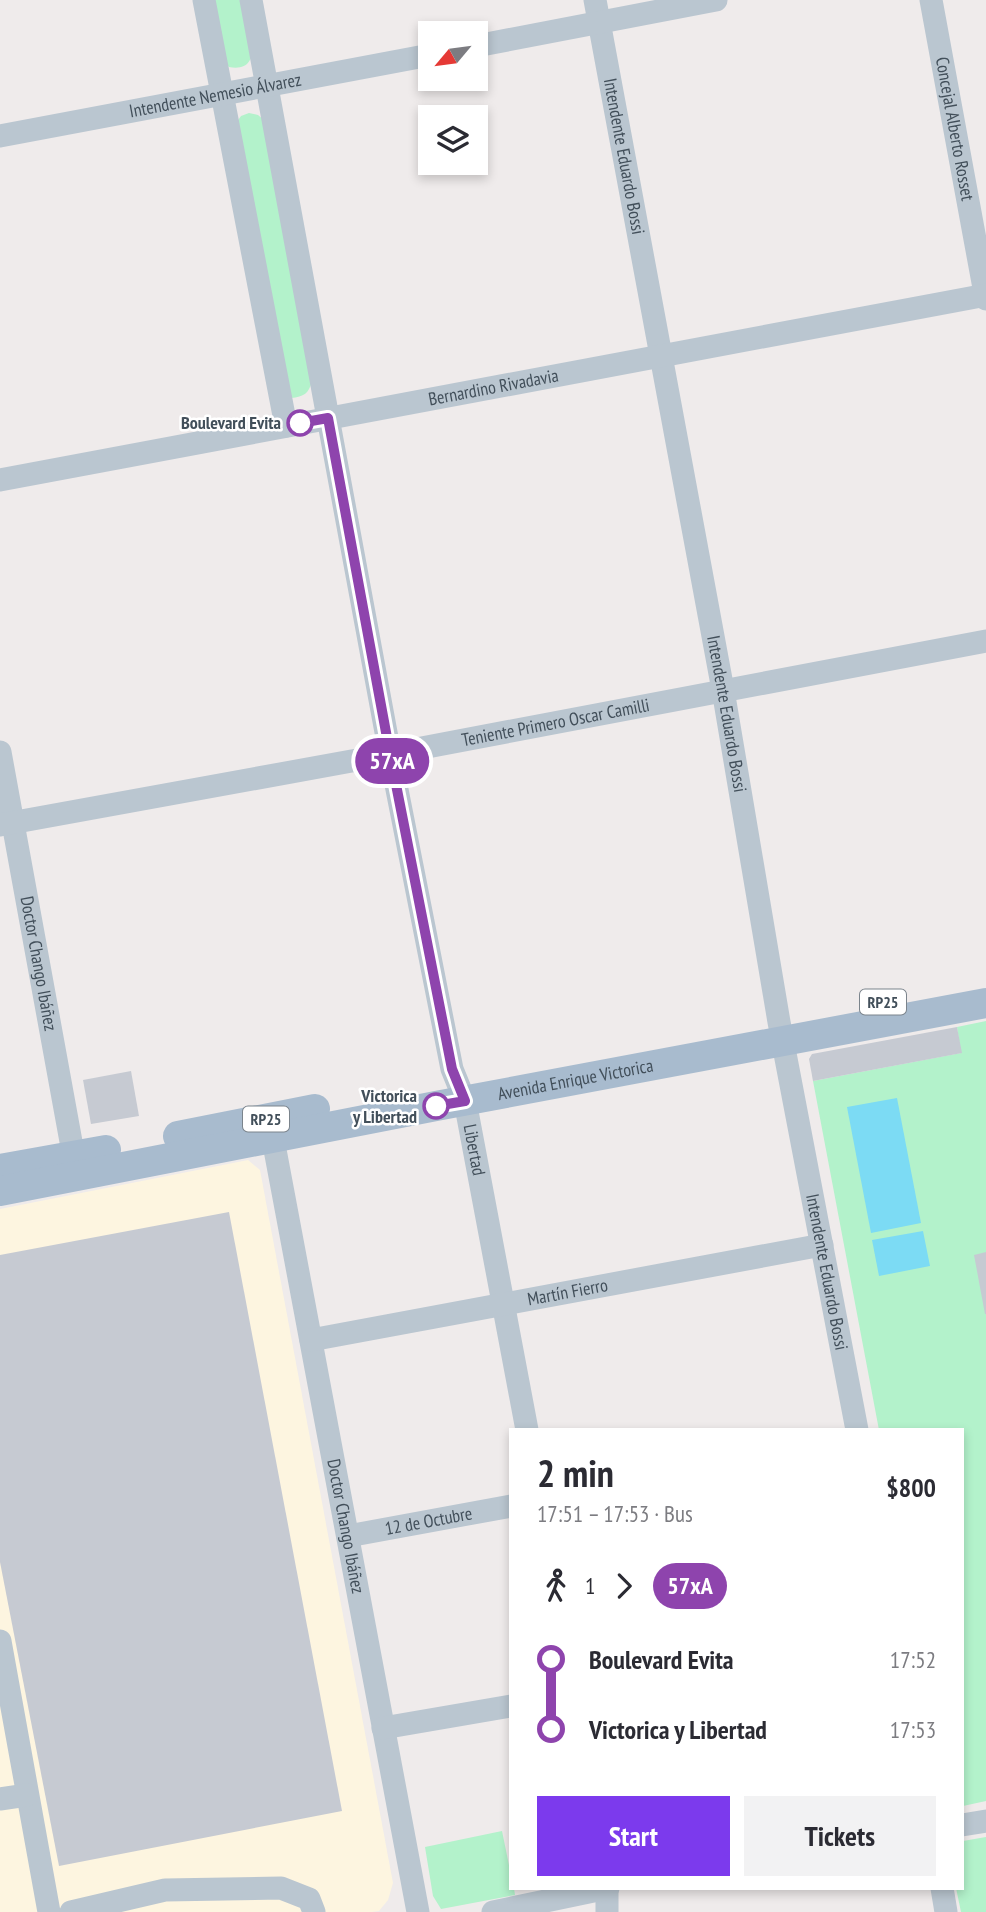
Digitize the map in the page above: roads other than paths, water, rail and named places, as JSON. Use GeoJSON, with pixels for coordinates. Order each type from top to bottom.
{"type":"FeatureCollection","features":[{"type":"Feature","properties":{"kind":"main road","name":"Avenida Enrique Victorica"},"geometry":{"type":"LineString","coordinates":[[782,1032],[986,982]]}},
{"type":"Feature","properties":{"kind":"main road","name":"Avenida Enrique Victorica"},"geometry":{"type":"LineString","coordinates":[[0,1191],[76,1166],[461,1091],[782,1032],[986,1003]]}},
{"type":"Feature","properties":{"kind":"main road","name":"Avenida Enrique Victorica"},"geometry":{"type":"LineString","coordinates":[[0,1169],[76,1166],[273,1139],[461,1091]]}},
{"type":"Feature","properties":{"kind":"street"},"geometry":{"type":"LineString","coordinates":[[204,0],[286,426]]}},
{"type":"Feature","properties":{"kind":"street"},"geometry":{"type":"LineString","coordinates":[[251,0],[328,418]]}},
{"type":"Feature","properties":{"kind":"street"},"geometry":{"type":"LineString","coordinates":[[488,43],[597,11],[716,0]]}},
{"type":"Feature","properties":{"kind":"street","name":"Concejal Alberto Rosset"},"geometry":{"type":"LineString","coordinates":[[931,0],[986,297]]}},
{"type":"Feature","properties":{"kind":"street","name":"Intendente Eduardo Bossi"},"geometry":{"type":"LineString","coordinates":[[597,11],[857,1428]]}},
{"type":"Feature","properties":{"kind":"street","name":"Intendente Nemesio Álvarez"},"geometry":{"type":"LineString","coordinates":[[0,136],[418,57]]}},
{"type":"Feature","properties":{"kind":"street","name":"Bernardino Rivadavia"},"geometry":{"type":"LineString","coordinates":[[0,480],[986,297]]}},
{"type":"Feature","properties":{"kind":"street","name":"Libertad"},"geometry":{"type":"LineString","coordinates":[[328,418],[390,754],[452,1069],[461,1091],[527,1428]]}},
{"type":"Feature","properties":{"kind":"street","name":"Teniente Primero Oscar Camilli"},"geometry":{"type":"LineString","coordinates":[[6,823],[390,754],[986,641]]}},
{"type":"Feature","properties":{"kind":"street","name":"Doctor Chango Ibáñez"},"geometry":{"type":"LineString","coordinates":[[0,752],[6,823],[76,1166]]}},
{"type":"Feature","properties":{"kind":"street","name":"Doctor Chango Ibáñez"},"geometry":{"type":"LineString","coordinates":[[273,1139],[418,1912]]}},
{"type":"Feature","properties":{"kind":"street","name":"Martín Fierro"},"geometry":{"type":"LineString","coordinates":[[311,1340],[822,1245]]}},
{"type":"Feature","properties":{"kind":"street","name":"12 de Octubre"},"geometry":{"type":"LineString","coordinates":[[348,1536],[509,1506]]}},
{"type":"Feature","properties":{"kind":"street"},"geometry":{"type":"LineString","coordinates":[[0,1641],[49,1912]]}},
{"type":"Feature","properties":{"kind":"street"},"geometry":{"type":"LineString","coordinates":[[383,1728],[509,1706]]}},
{"type":"Feature","properties":{"kind":"street"},"geometry":{"type":"LineString","coordinates":[[0,1799],[27,1795]]}},
{"type":"Feature","properties":{"kind":"street"},"geometry":{"type":"LineString","coordinates":[[964,1825],[986,1821]]}},
{"type":"Feature","properties":{"kind":"street"},"geometry":{"type":"LineString","coordinates":[[71,1912],[165,1890],[281,1888],[309,1899],[314,1912]]}},
{"type":"Feature","properties":{"kind":"street"},"geometry":{"type":"LineString","coordinates":[[493,1912],[598,1890]]}},
{"type":"Feature","properties":{"kind":"street"},"geometry":{"type":"LineString","coordinates":[[607,1890],[607,1912]]}},
{"type":"Feature","properties":{"kind":"street"},"geometry":{"type":"LineString","coordinates":[[942,1890],[946,1912]]}},
{"type":"Feature","properties":{"kind":"water"},"geometry":{"type":"Polygon","coordinates":[[[897,1098],[921,1223],[871,1233],[847,1107],[897,1098]]]}},
{"type":"Feature","properties":{"kind":"water"},"geometry":{"type":"Polygon","coordinates":[[[923,1231],[930,1266],[879,1276],[872,1240],[923,1231]]]}},
{"type":"Feature","properties":{"kind":"place","name":"Boulevard Evita"},"geometry":{"type":"Point","coordinates":[300,423]}},
{"type":"Feature","properties":{"kind":"place","name":"Victorica y Libertad"},"geometry":{"type":"Point","coordinates":[436,1106]}}]}
